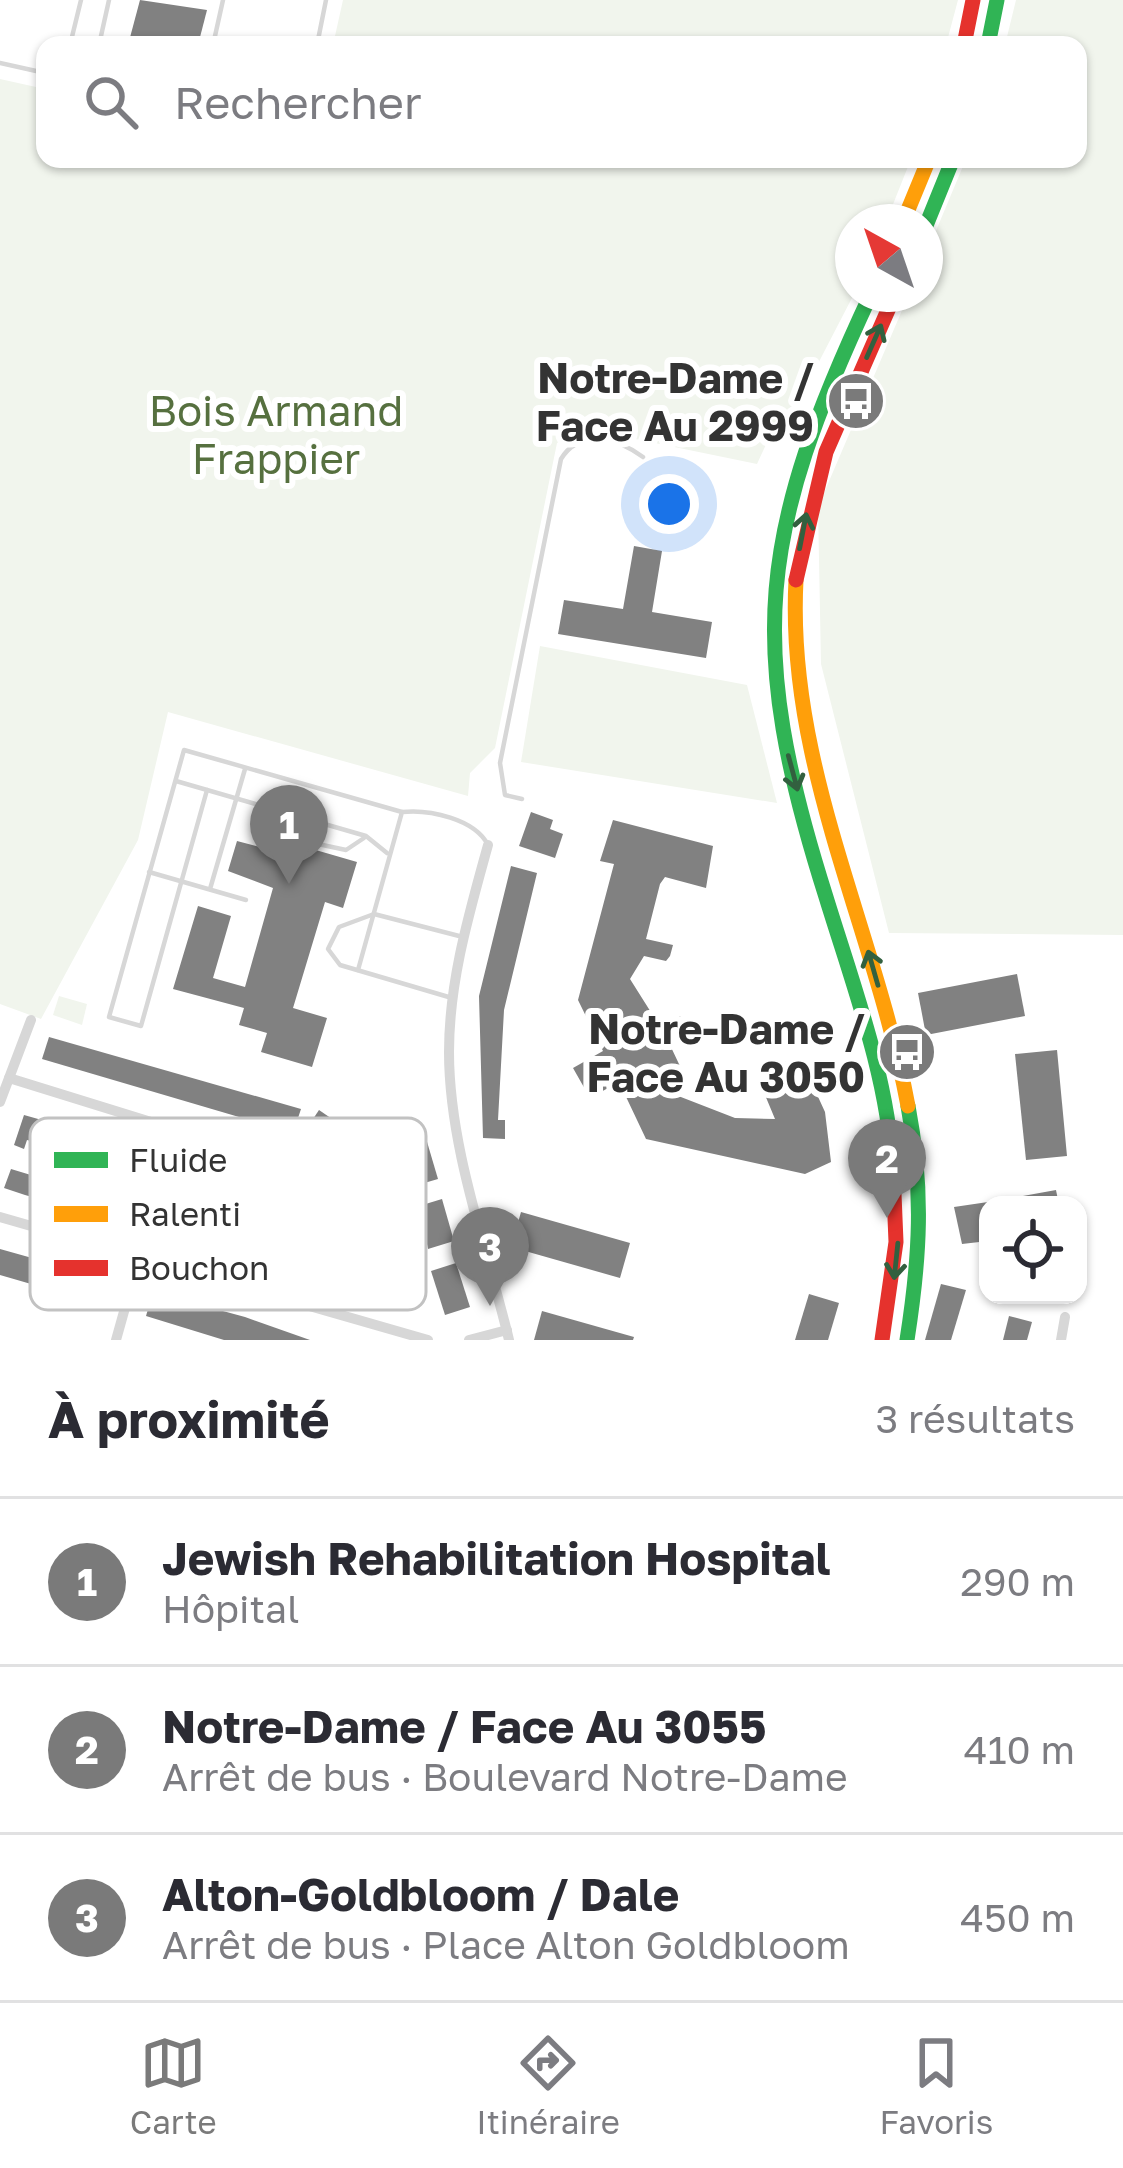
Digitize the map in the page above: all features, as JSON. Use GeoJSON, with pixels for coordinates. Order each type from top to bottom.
{"type":"FeatureCollection","features":[{"type":"Feature","properties":{"kind":"street"},"geometry":{"type":"LineString","coordinates":[[966,36],[973,0]]}},
{"type":"Feature","properties":{"kind":"street"},"geometry":{"type":"LineString","coordinates":[[990,36],[997,0]]}},
{"type":"Feature","properties":{"kind":"street"},"geometry":{"type":"LineString","coordinates":[[910,204],[925,168]]}},
{"type":"Feature","properties":{"kind":"street"},"geometry":{"type":"LineString","coordinates":[[935,204],[949,168]]}},
{"type":"Feature","properties":{"kind":"street"},"geometry":{"type":"LineString","coordinates":[[863,312],[791,479],[773,577],[771,636],[786,748],[890,1125],[898,1245],[882,1340]]}},
{"type":"Feature","properties":{"kind":"street"},"geometry":{"type":"LineString","coordinates":[[887,312],[820,466],[801,540],[794,621],[807,739],[896,1046],[916,1142],[924,1246],[907,1340]]}},
{"type":"Feature","properties":{"kind":"street"},"geometry":{"type":"LineString","coordinates":[[469,1340],[508,1335],[458,1128],[449,1054],[452,998],[463,937],[488,845]]}},
{"type":"Feature","properties":{"kind":"street"},"geometry":{"type":"LineString","coordinates":[[0,1102],[31,1020]]}},
{"type":"Feature","properties":{"kind":"street"},"geometry":{"type":"LineString","coordinates":[[9,1078],[140,1118]]}},
{"type":"Feature","properties":{"kind":"street"},"geometry":{"type":"LineString","coordinates":[[0,1217],[30,1226]]}},
{"type":"Feature","properties":{"kind":"street"},"geometry":{"type":"LineString","coordinates":[[116,1340],[124,1310]]}},
{"type":"Feature","properties":{"kind":"street"},"geometry":{"type":"LineString","coordinates":[[332,1310],[428,1340]]}},
{"type":"Feature","properties":{"kind":"street"},"geometry":{"type":"LineString","coordinates":[[1061,1340],[1065,1317]]}},
{"type":"Feature","properties":{"kind":"lane"},"geometry":{"type":"LineString","coordinates":[[72,36],[80,0]]}},
{"type":"Feature","properties":{"kind":"lane"},"geometry":{"type":"LineString","coordinates":[[101,36],[109,0]]}},
{"type":"Feature","properties":{"kind":"lane"},"geometry":{"type":"LineString","coordinates":[[215,36],[223,0]]}},
{"type":"Feature","properties":{"kind":"lane"},"geometry":{"type":"LineString","coordinates":[[319,36],[326,0]]}},
{"type":"Feature","properties":{"kind":"lane"},"geometry":{"type":"LineString","coordinates":[[0,63],[36,71]]}},
{"type":"Feature","properties":{"kind":"lane"},"geometry":{"type":"LineString","coordinates":[[522,799],[505,795],[500,764],[561,459],[577,442],[592,439],[622,443],[643,457]]}},
{"type":"Feature","properties":{"kind":"lane"},"geometry":{"type":"LineString","coordinates":[[207,790],[141,1026],[109,1017],[184,751],[402,812],[460,822],[479,832],[488,845]]}},
{"type":"Feature","properties":{"kind":"lane"},"geometry":{"type":"LineString","coordinates":[[210,889],[245,769]]}},
{"type":"Feature","properties":{"kind":"lane"},"geometry":{"type":"LineString","coordinates":[[176,782],[366,836],[387,853]]}},
{"type":"Feature","properties":{"kind":"lane"},"geometry":{"type":"LineString","coordinates":[[358,970],[402,812]]}},
{"type":"Feature","properties":{"kind":"lane"},"geometry":{"type":"LineString","coordinates":[[301,817],[311,839],[327,846],[346,850],[366,836]]}},
{"type":"Feature","properties":{"kind":"lane"},"geometry":{"type":"LineString","coordinates":[[149,872],[246,900]]}},
{"type":"Feature","properties":{"kind":"lane"},"geometry":{"type":"LineString","coordinates":[[452,998],[336,964],[328,949],[339,927],[374,914],[463,937]]}},
{"type":"Feature","properties":{"kind":"green space"},"geometry":{"type":"Polygon","coordinates":[[[343,0],[958,0],[948,36],[335,36],[343,0]]]}},
{"type":"Feature","properties":{"kind":"green space"},"geometry":{"type":"Polygon","coordinates":[[[1016,0],[1123,0],[1123,935],[889,933],[821,664],[818,507],[901,312],[943,312],[943,214],[962,168],[1087,168],[1087,36],[1007,36],[1016,0]]]}},
{"type":"Feature","properties":{"kind":"green space","name":"Bois Armand Frappier"},"geometry":{"type":"Polygon","coordinates":[[[0,79],[36,87],[36,168],[907,168],[893,204],[835,204],[835,312],[845,312],[779,439],[769,438],[757,464],[582,428],[557,443],[495,748],[470,773],[468,796],[168,712],[138,840],[41,1019],[0,1004],[0,79]]]}},
{"type":"Feature","properties":{"kind":"green space"},"geometry":{"type":"Polygon","coordinates":[[[540,646],[747,685],[777,803],[521,762],[540,646]]]}},
{"type":"Feature","properties":{"kind":"green space"},"geometry":{"type":"Polygon","coordinates":[[[59,996],[87,1004],[82,1025],[53,1015],[59,996]]]}},
{"type":"Feature","properties":{"kind":"building"},"geometry":{"type":"Polygon","coordinates":[[[140,0],[207,10],[200,36],[130,36],[140,0]]]}},
{"type":"Feature","properties":{"kind":"building"},"geometry":{"type":"Polygon","coordinates":[[[634,546],[662,551],[652,612],[712,622],[706,658],[558,634],[564,600],[623,609],[634,546]]]}},
{"type":"Feature","properties":{"kind":"building"},"geometry":{"type":"Polygon","coordinates":[[[531,812],[553,820],[550,829],[563,834],[555,858],[519,846],[531,812]]]}},
{"type":"Feature","properties":{"kind":"building"},"geometry":{"type":"Polygon","coordinates":[[[613,820],[713,846],[706,888],[665,877],[660,884],[646,939],[673,945],[670,956],[666,961],[644,956],[630,979],[659,1025],[680,1016],[689,1036],[670,1045],[687,1081],[668,1092],[735,1118],[775,1119],[765,1095],[784,1085],[778,1063],[795,1059],[797,1079],[814,1088],[825,1112],[831,1162],[805,1174],[646,1139],[619,1082],[590,1098],[573,1068],[603,1051],[578,1000],[614,864],[600,861],[613,820]]]}},
{"type":"Feature","properties":{"kind":"building"},"geometry":{"type":"Polygon","coordinates":[[[264,835],[357,862],[343,908],[325,902],[293,1008],[327,1018],[312,1067],[261,1052],[267,1033],[239,1025],[244,1008],[173,989],[198,906],[231,916],[213,978],[245,987],[273,888],[228,871],[237,841],[260,847],[264,835]]]}},
{"type":"Feature","properties":{"kind":"building"},"geometry":{"type":"Polygon","coordinates":[[[511,866],[537,873],[504,1010],[498,1120],[505,1120],[505,1139],[483,1138],[479,996],[511,866]]]}},
{"type":"Feature","properties":{"kind":"building"},"geometry":{"type":"Polygon","coordinates":[[[1017,974],[1025,1016],[926,1035],[918,993],[1017,974]]]}},
{"type":"Feature","properties":{"kind":"building"},"geometry":{"type":"Polygon","coordinates":[[[49,1037],[301,1109],[298,1118],[242,1118],[42,1059],[49,1037]]]}},
{"type":"Feature","properties":{"kind":"building"},"geometry":{"type":"Polygon","coordinates":[[[1057,1050],[1067,1156],[1026,1160],[1015,1054],[1057,1050]]]}},
{"type":"Feature","properties":{"kind":"building"},"geometry":{"type":"Polygon","coordinates":[[[24,1115],[35,1118],[30,1118],[30,1141],[24,1149],[14,1145],[24,1115]]]}},
{"type":"Feature","properties":{"kind":"building"},"geometry":{"type":"Polygon","coordinates":[[[426,1138],[438,1179],[426,1182],[426,1138]]]}},
{"type":"Feature","properties":{"kind":"building"},"geometry":{"type":"Polygon","coordinates":[[[11,1169],[30,1175],[30,1196],[4,1188],[11,1169]]]}},
{"type":"Feature","properties":{"kind":"building"},"geometry":{"type":"Polygon","coordinates":[[[1056,1190],[1057,1196],[1022,1196],[1056,1190]]]}},
{"type":"Feature","properties":{"kind":"building"},"geometry":{"type":"Polygon","coordinates":[[[442,1199],[454,1241],[428,1249],[426,1204],[442,1199]]]}},
{"type":"Feature","properties":{"kind":"building"},"geometry":{"type":"Polygon","coordinates":[[[979,1203],[979,1242],[962,1244],[954,1207],[979,1203]]]}},
{"type":"Feature","properties":{"kind":"building"},"geometry":{"type":"Polygon","coordinates":[[[521,1212],[630,1243],[620,1278],[511,1247],[521,1212]]]}},
{"type":"Feature","properties":{"kind":"building"},"geometry":{"type":"Polygon","coordinates":[[[0,1249],[30,1257],[30,1284],[0,1275],[0,1249]]]}},
{"type":"Feature","properties":{"kind":"building"},"geometry":{"type":"Polygon","coordinates":[[[456,1263],[470,1307],[445,1315],[431,1271],[456,1263]]]}},
{"type":"Feature","properties":{"kind":"building"},"geometry":{"type":"Polygon","coordinates":[[[941,1284],[966,1290],[951,1340],[925,1340],[941,1284]]]}},
{"type":"Feature","properties":{"kind":"building"},"geometry":{"type":"Polygon","coordinates":[[[809,1294],[839,1303],[828,1340],[795,1340],[809,1294]]]}},
{"type":"Feature","properties":{"kind":"building"},"geometry":{"type":"Polygon","coordinates":[[[148,1310],[219,1310],[310,1340],[224,1340],[146,1316],[148,1310]]]}},
{"type":"Feature","properties":{"kind":"building"},"geometry":{"type":"Polygon","coordinates":[[[542,1311],[634,1337],[534,1340],[542,1311]]]}},
{"type":"Feature","properties":{"kind":"building"},"geometry":{"type":"Polygon","coordinates":[[[1009,1316],[1032,1322],[1027,1340],[1003,1340],[1009,1316]]]}},
{"type":"Feature","properties":{"kind":"traffic: fast"},"geometry":{"type":"LineString","coordinates":[[990,36],[997,0]]}},
{"type":"Feature","properties":{"kind":"traffic: fast"},"geometry":{"type":"LineString","coordinates":[[935,204],[949,168]]}},
{"type":"Feature","properties":{"kind":"traffic: fast"},"geometry":{"type":"LineString","coordinates":[[863,312],[805,453],[786,523],[776,590],[775,657],[783,729],[800,808],[877,1066],[893,1170]]}},
{"type":"Feature","properties":{"kind":"traffic: fast"},"geometry":{"type":"LineString","coordinates":[[907,1340],[918,1223],[908,1106]]}},
{"type":"Feature","properties":{"kind":"traffic: slow"},"geometry":{"type":"LineString","coordinates":[[910,204],[925,168]]}},
{"type":"Feature","properties":{"kind":"traffic: slow"},"geometry":{"type":"LineString","coordinates":[[796,580],[797,648],[818,781],[908,1106]]}},
{"type":"Feature","properties":{"kind":"traffic: jam"},"geometry":{"type":"LineString","coordinates":[[966,36],[973,0]]}},
{"type":"Feature","properties":{"kind":"traffic: jam"},"geometry":{"type":"LineString","coordinates":[[796,580],[826,452],[887,312]]}},
{"type":"Feature","properties":{"kind":"traffic: jam"},"geometry":{"type":"LineString","coordinates":[[882,1340],[896,1242],[893,1170]]}},
{"type":"Feature","properties":{"kind":"place","name":"Notre-Dame / Face Au 2999"},"geometry":{"type":"Point","coordinates":[856,401]}},
{"type":"Feature","properties":{"kind":"place","name":"Jewish Rehabilitation Hospital"},"geometry":{"type":"Point","coordinates":[289,884]}},
{"type":"Feature","properties":{"kind":"place","name":"Notre-Dame / Face Au 3050"},"geometry":{"type":"Point","coordinates":[907,1052]}},
{"type":"Feature","properties":{"kind":"place","name":"Notre-Dame / Face Au 3055"},"geometry":{"type":"Point","coordinates":[887,1218]}},
{"type":"Feature","properties":{"kind":"place","name":"Alton-Goldbloom / Dale"},"geometry":{"type":"Point","coordinates":[490,1306]}}]}
